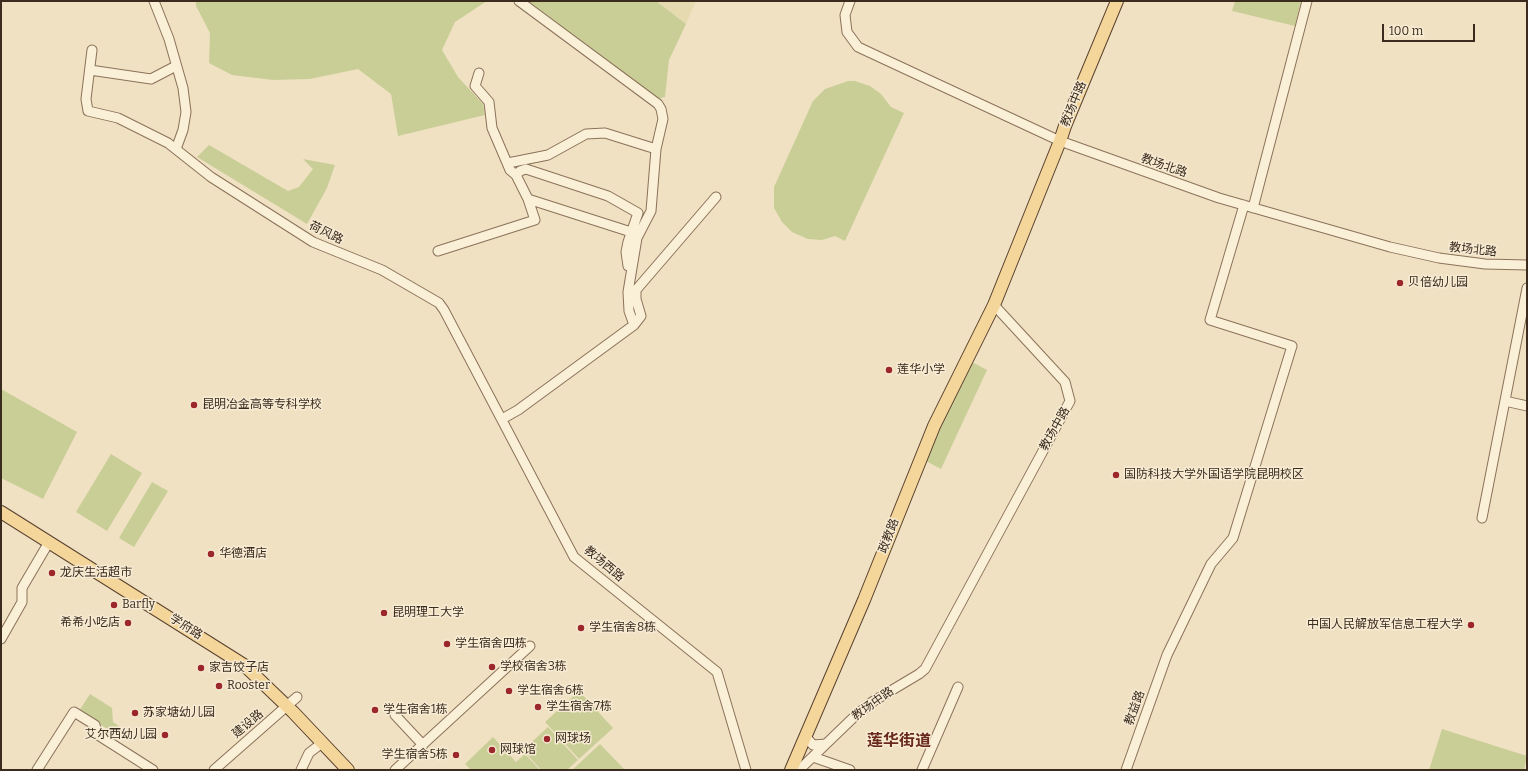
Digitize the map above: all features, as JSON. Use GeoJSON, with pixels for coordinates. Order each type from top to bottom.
{"type":"FeatureCollection","features":[{"type":"Feature","properties":{"kind":"main road","name":"教场中路"},"geometry":{"type":"LineString","coordinates":[[994,305],[1060,142],[1065,126],[1117,1]]}},
{"type":"Feature","properties":{"kind":"main road","name":"政教路"},"geometry":{"type":"LineString","coordinates":[[791,770],[864,600],[934,426],[994,305]]}},
{"type":"Feature","properties":{"kind":"main road","name":"学府路"},"geometry":{"type":"LineString","coordinates":[[1,512],[233,657],[259,678],[348,770]]}},
{"type":"Feature","properties":{"kind":"street"},"geometry":{"type":"LineString","coordinates":[[154,1],[169,39],[183,88],[186,112],[183,130],[176,149]]}},
{"type":"Feature","properties":{"kind":"street"},"geometry":{"type":"LineString","coordinates":[[519,1],[658,104],[661,109],[663,119],[656,149],[651,211],[637,238],[628,292],[629,310],[634,325]]}},
{"type":"Feature","properties":{"kind":"street","name":"教场北路"},"geometry":{"type":"LineString","coordinates":[[850,1],[845,15],[847,32],[858,47],[1060,142],[1219,198],[1328,231],[1439,258],[1485,264],[1527,265]]}},
{"type":"Feature","properties":{"kind":"street"},"geometry":{"type":"LineString","coordinates":[[1253,208],[1307,1]]}},
{"type":"Feature","properties":{"kind":"street"},"geometry":{"type":"LineString","coordinates":[[92,50],[90,70],[151,79],[176,66]]}},
{"type":"Feature","properties":{"kind":"street","name":"荷风路"},"geometry":{"type":"LineString","coordinates":[[90,70],[86,99],[88,111],[118,118],[168,143],[211,177],[313,242],[382,270],[438,303],[444,310]]}},
{"type":"Feature","properties":{"kind":"street"},"geometry":{"type":"LineString","coordinates":[[438,251],[535,220],[528,199],[516,175],[510,170],[492,128],[488,102],[475,86],[479,74]]}},
{"type":"Feature","properties":{"kind":"street"},"geometry":{"type":"LineString","coordinates":[[508,163],[548,155],[586,134],[605,133],[656,149]]}},
{"type":"Feature","properties":{"kind":"street"},"geometry":{"type":"LineString","coordinates":[[516,175],[520,170],[526,168],[608,196],[638,213],[626,252],[628,265],[631,271]]}},
{"type":"Feature","properties":{"kind":"street"},"geometry":{"type":"LineString","coordinates":[[502,419],[518,410],[634,325],[641,316],[636,299],[636,290],[716,198]]}},
{"type":"Feature","properties":{"kind":"street"},"geometry":{"type":"LineString","coordinates":[[528,199],[631,232]]}},
{"type":"Feature","properties":{"kind":"street","name":"教益路"},"geometry":{"type":"LineString","coordinates":[[1126,770],[1167,655],[1211,564],[1232,538],[1292,346],[1210,320],[1244,205]]}},
{"type":"Feature","properties":{"kind":"street"},"geometry":{"type":"LineString","coordinates":[[1482,518],[1527,288]]}},
{"type":"Feature","properties":{"kind":"street","name":"教场中路"},"geometry":{"type":"LineString","coordinates":[[799,770],[855,716],[872,702],[925,669],[1070,401],[1065,382],[994,305]]}},
{"type":"Feature","properties":{"kind":"street","name":"教场西路"},"geometry":{"type":"LineString","coordinates":[[444,310],[574,558],[717,672],[746,770]]}},
{"type":"Feature","properties":{"kind":"street"},"geometry":{"type":"LineString","coordinates":[[1505,401],[1527,406]]}},
{"type":"Feature","properties":{"kind":"street"},"geometry":{"type":"LineString","coordinates":[[1,639],[22,602],[22,588],[49,542]]}},
{"type":"Feature","properties":{"kind":"street"},"geometry":{"type":"LineString","coordinates":[[395,770],[530,646]]}},
{"type":"Feature","properties":{"kind":"street"},"geometry":{"type":"LineString","coordinates":[[922,770],[958,687]]}},
{"type":"Feature","properties":{"kind":"street","name":"建设路"},"geometry":{"type":"LineString","coordinates":[[223,770],[299,699]]}},
{"type":"Feature","properties":{"kind":"street","name":"建设路"},"geometry":{"type":"LineString","coordinates":[[214,770],[289,708]]}},
{"type":"Feature","properties":{"kind":"street"},"geometry":{"type":"LineString","coordinates":[[37,770],[74,712],[95,725],[98,734],[153,770]]}},
{"type":"Feature","properties":{"kind":"street"},"geometry":{"type":"LineString","coordinates":[[395,715],[423,745]]}},
{"type":"Feature","properties":{"kind":"street"},"geometry":{"type":"LineString","coordinates":[[805,736],[813,745],[826,744]]}},
{"type":"Feature","properties":{"kind":"street"},"geometry":{"type":"LineString","coordinates":[[301,770],[309,753],[322,743]]}},
{"type":"Feature","properties":{"kind":"street"},"geometry":{"type":"LineString","coordinates":[[813,757],[850,770]]}},
{"type":"Feature","properties":{"kind":"shaded area"},"geometry":{"type":"Polygon","coordinates":[[[656,1],[696,1],[686,24],[656,1]]]}},
{"type":"Feature","properties":{"kind":"green space"},"geometry":{"type":"Polygon","coordinates":[[[196,1],[487,1],[455,22],[442,50],[458,77],[483,104],[485,115],[398,136],[391,94],[358,69],[310,79],[273,80],[232,75],[209,63],[210,33],[196,6],[196,1]]]}},
{"type":"Feature","properties":{"kind":"green space"},"geometry":{"type":"Polygon","coordinates":[[[526,1],[656,1],[686,24],[669,60],[665,97],[657,99],[526,1]]]}},
{"type":"Feature","properties":{"kind":"green space"},"geometry":{"type":"Polygon","coordinates":[[[1235,1],[1301,1],[1295,26],[1232,11],[1235,1]]]}},
{"type":"Feature","properties":{"kind":"green space"},"geometry":{"type":"Polygon","coordinates":[[[848,81],[855,81],[870,86],[881,94],[891,107],[904,113],[845,241],[835,236],[822,240],[808,239],[792,232],[782,222],[774,208],[774,187],[813,101],[825,89],[848,81]]]}},
{"type":"Feature","properties":{"kind":"green space"},"geometry":{"type":"Polygon","coordinates":[[[209,145],[288,191],[299,187],[313,169],[303,159],[335,165],[327,188],[307,224],[197,157],[209,145]]]}},
{"type":"Feature","properties":{"kind":"green space"},"geometry":{"type":"Polygon","coordinates":[[[970,361],[987,370],[941,469],[924,460],[970,361]]]}},
{"type":"Feature","properties":{"kind":"green space"},"geometry":{"type":"Polygon","coordinates":[[[1,389],[77,432],[43,499],[1,478],[1,389]]]}},
{"type":"Feature","properties":{"kind":"green space"},"geometry":{"type":"Polygon","coordinates":[[[111,454],[142,473],[107,531],[76,512],[111,454]]]}},
{"type":"Feature","properties":{"kind":"green space"},"geometry":{"type":"Polygon","coordinates":[[[152,482],[168,491],[134,547],[119,538],[152,482]]]}},
{"type":"Feature","properties":{"kind":"green space"},"geometry":{"type":"Polygon","coordinates":[[[579,691],[613,728],[579,759],[545,722],[579,691]]]}},
{"type":"Feature","properties":{"kind":"green space"},"geometry":{"type":"Polygon","coordinates":[[[90,694],[112,708],[113,722],[127,732],[123,739],[79,711],[90,694]]]}},
{"type":"Feature","properties":{"kind":"green space","name":"网球场"},"geometry":{"type":"Polygon","coordinates":[[[548,727],[578,760],[567,770],[541,770],[523,750],[548,727]]]}},
{"type":"Feature","properties":{"kind":"green space"},"geometry":{"type":"Polygon","coordinates":[[[1442,729],[1527,756],[1524,770],[1429,770],[1442,729]]]}},
{"type":"Feature","properties":{"kind":"green space","name":"网球馆"},"geometry":{"type":"Polygon","coordinates":[[[493,737],[516,762],[525,754],[540,770],[471,770],[465,764],[493,737]]]}},
{"type":"Feature","properties":{"kind":"green space"},"geometry":{"type":"Polygon","coordinates":[[[600,744],[625,770],[572,770],[600,744]]]}},
{"type":"Feature","properties":{"kind":"place","name":"贝倍幼儿园"},"geometry":{"type":"Point","coordinates":[1400,283]}},
{"type":"Feature","properties":{"kind":"place","name":"莲华小学"},"geometry":{"type":"Point","coordinates":[889,370]}},
{"type":"Feature","properties":{"kind":"place","name":"昆明冶金高等专科学校"},"geometry":{"type":"Point","coordinates":[194,405]}},
{"type":"Feature","properties":{"kind":"place","name":"国防科技大学外国语学院昆明校区"},"geometry":{"type":"Point","coordinates":[1116,475]}},
{"type":"Feature","properties":{"kind":"place","name":"华德酒店"},"geometry":{"type":"Point","coordinates":[211,554]}},
{"type":"Feature","properties":{"kind":"place","name":"龙庆生活超市"},"geometry":{"type":"Point","coordinates":[52,573]}},
{"type":"Feature","properties":{"kind":"place","name":"Barfly"},"geometry":{"type":"Point","coordinates":[114,605]}},
{"type":"Feature","properties":{"kind":"place","name":"昆明理工大学"},"geometry":{"type":"Point","coordinates":[384,613]}},
{"type":"Feature","properties":{"kind":"place","name":"希希小吃店"},"geometry":{"type":"Point","coordinates":[128,623]}},
{"type":"Feature","properties":{"kind":"place","name":"中国人民解放军信息工程大学"},"geometry":{"type":"Point","coordinates":[1471,625]}},
{"type":"Feature","properties":{"kind":"place","name":"学生宿舍8栋"},"geometry":{"type":"Point","coordinates":[581,628]}},
{"type":"Feature","properties":{"kind":"place","name":"学生宿舍四栋"},"geometry":{"type":"Point","coordinates":[447,644]}},
{"type":"Feature","properties":{"kind":"place","name":"学校宿舍3栋"},"geometry":{"type":"Point","coordinates":[492,667]}},
{"type":"Feature","properties":{"kind":"place","name":"家吉饺子店"},"geometry":{"type":"Point","coordinates":[201,668]}},
{"type":"Feature","properties":{"kind":"place","name":"Rooster"},"geometry":{"type":"Point","coordinates":[219,686]}},
{"type":"Feature","properties":{"kind":"place","name":"学生宿舍6栋"},"geometry":{"type":"Point","coordinates":[509,691]}},
{"type":"Feature","properties":{"kind":"place","name":"学生宿舍7栋"},"geometry":{"type":"Point","coordinates":[538,707]}},
{"type":"Feature","properties":{"kind":"place","name":"学生宿舍1栋"},"geometry":{"type":"Point","coordinates":[375,710]}},
{"type":"Feature","properties":{"kind":"place","name":"苏家塘幼儿园"},"geometry":{"type":"Point","coordinates":[135,713]}},
{"type":"Feature","properties":{"kind":"place","name":"艾尔西幼儿园"},"geometry":{"type":"Point","coordinates":[165,735]}},
{"type":"Feature","properties":{"kind":"place","name":"网球场"},"geometry":{"type":"Point","coordinates":[547,739]}},
{"type":"Feature","properties":{"kind":"place","name":"网球馆"},"geometry":{"type":"Point","coordinates":[492,750]}},
{"type":"Feature","properties":{"kind":"place","name":"学生宿舍5栋"},"geometry":{"type":"Point","coordinates":[456,755]}},
{"type":"Feature","properties":{"kind":"district","name":"莲华街道"},"geometry":{"type":"Point","coordinates":[899,742]}}]}
